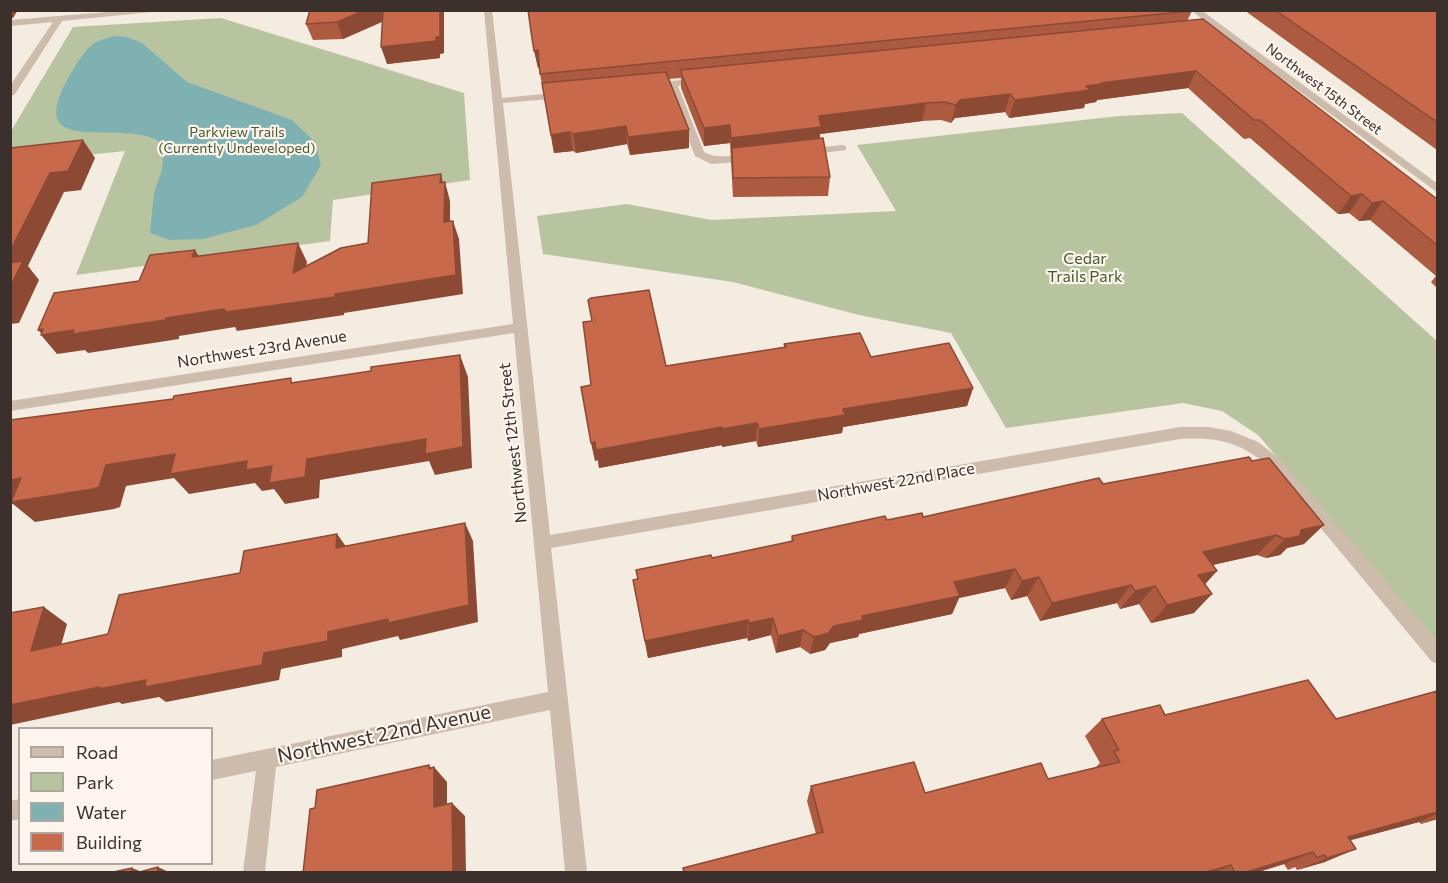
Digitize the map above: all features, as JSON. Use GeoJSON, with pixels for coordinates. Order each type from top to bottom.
{"type":"FeatureCollection","features":[{"type":"Feature","properties":{"kind":"street"},"geometry":{"type":"LineString","coordinates":[[10,23],[168,10]]}},
{"type":"Feature","properties":{"kind":"street","name":"Northwest 12th Street"},"geometry":{"type":"LineString","coordinates":[[488,10],[576,873]]}},
{"type":"Feature","properties":{"kind":"street","name":"Northwest 15th Street"},"geometry":{"type":"LineString","coordinates":[[1195,10],[1437,190]]}},
{"type":"Feature","properties":{"kind":"street"},"geometry":{"type":"LineString","coordinates":[[10,94],[59,19]]}},
{"type":"Feature","properties":{"kind":"street"},"geometry":{"type":"LineString","coordinates":[[1189,32],[1220,29]]}},
{"type":"Feature","properties":{"kind":"street"},"geometry":{"type":"LineString","coordinates":[[636,88],[706,81]]}},
{"type":"Feature","properties":{"kind":"street"},"geometry":{"type":"LineString","coordinates":[[672,84],[699,154],[711,161],[760,158]]}},
{"type":"Feature","properties":{"kind":"street"},"geometry":{"type":"LineString","coordinates":[[497,101],[578,93]]}},
{"type":"Feature","properties":{"kind":"street"},"geometry":{"type":"LineString","coordinates":[[795,154],[842,148]]}},
{"type":"Feature","properties":{"kind":"street","name":"Northwest 23rd Avenue"},"geometry":{"type":"LineString","coordinates":[[10,406],[520,328]]}},
{"type":"Feature","properties":{"kind":"street","name":"Northwest 22nd Place"},"geometry":{"type":"LineString","coordinates":[[542,543],[1180,433],[1206,431],[1230,434],[1261,451],[1286,476],[1437,656]]}},
{"type":"Feature","properties":{"kind":"street","name":"Northwest 22nd Avenue"},"geometry":{"type":"LineString","coordinates":[[213,770],[557,699]]}},
{"type":"Feature","properties":{"kind":"street"},"geometry":{"type":"LineString","coordinates":[[254,873],[267,758]]}},
{"type":"Feature","properties":{"kind":"green space","name":"Parkview Trails (Currently Undeveloped)"},"geometry":{"type":"Polygon","coordinates":[[[221,18],[464,93],[470,180],[333,200],[330,241],[76,275],[125,151],[11,163],[11,131],[73,27],[221,18]]]}},
{"type":"Feature","properties":{"kind":"green space","name":"Cedar Trails Park"},"geometry":{"type":"Polygon","coordinates":[[[1182,113],[1437,341],[1437,643],[1258,435],[1222,411],[1183,403],[1006,428],[951,333],[859,315],[733,282],[543,254],[537,216],[627,204],[711,220],[896,211],[857,145],[1119,116],[1182,113]]]}},
{"type":"Feature","properties":{"kind":"water"},"geometry":{"type":"Polygon","coordinates":[[[115,36],[127,37],[142,43],[187,82],[292,120],[315,142],[321,165],[302,197],[256,225],[203,239],[169,240],[150,233],[154,193],[162,170],[164,145],[147,136],[82,132],[65,127],[57,117],[59,97],[80,59],[96,42],[115,36]]]}},
{"type":"Feature","properties":{"kind":"building"},"geometry":{"type":"Polygon","coordinates":[[[310,10],[365,10],[337,22],[306,24],[310,10]]]}},
{"type":"Feature","properties":{"kind":"building"},"geometry":{"type":"Polygon","coordinates":[[[383,10],[440,10],[440,37],[436,37],[436,41],[381,47],[383,10]]]}},
{"type":"Feature","properties":{"kind":"building"},"geometry":{"type":"Polygon","coordinates":[[[528,10],[1192,11],[540,74],[538,50],[534,51],[528,10]]]}},
{"type":"Feature","properties":{"kind":"building"},"geometry":{"type":"Polygon","coordinates":[[[1275,10],[1437,10],[1437,122],[1275,10]]]}},
{"type":"Feature","properties":{"kind":"building"},"geometry":{"type":"Polygon","coordinates":[[[1203,19],[1437,199],[1437,245],[1383,201],[1372,203],[1362,194],[1351,196],[1260,120],[1254,120],[1196,71],[1101,83],[1103,84],[1086,86],[1090,90],[1015,100],[1010,94],[960,100],[956,105],[945,102],[926,103],[819,116],[821,127],[731,138],[730,125],[704,128],[680,70],[1203,19]]]}},
{"type":"Feature","properties":{"kind":"building"},"geometry":{"type":"Polygon","coordinates":[[[666,72],[689,130],[628,137],[626,126],[551,135],[542,83],[666,72]]]}},
{"type":"Feature","properties":{"kind":"building"},"geometry":{"type":"Polygon","coordinates":[[[823,138],[830,177],[733,178],[732,148],[823,138]]]}},
{"type":"Feature","properties":{"kind":"building"},"geometry":{"type":"Polygon","coordinates":[[[83,140],[68,171],[50,173],[10,251],[10,148],[83,140]]]}},
{"type":"Feature","properties":{"kind":"building"},"geometry":{"type":"Polygon","coordinates":[[[441,174],[440,183],[445,182],[444,222],[453,221],[456,275],[335,294],[335,297],[226,312],[224,309],[72,334],[74,330],[41,335],[43,329],[38,330],[54,293],[139,281],[150,255],[195,250],[192,257],[298,243],[293,273],[341,248],[368,243],[372,183],[441,174]]]}},
{"type":"Feature","properties":{"kind":"building"},"geometry":{"type":"Polygon","coordinates":[[[23,261],[10,287],[10,263],[23,261]]]}},
{"type":"Feature","properties":{"kind":"building"},"geometry":{"type":"Polygon","coordinates":[[[649,290],[666,366],[786,347],[784,344],[860,333],[871,357],[949,343],[973,388],[843,409],[845,415],[759,429],[757,423],[722,429],[722,427],[596,450],[595,442],[591,443],[581,387],[591,385],[583,322],[592,321],[588,300],[649,290]]]}},
{"type":"Feature","properties":{"kind":"building"},"geometry":{"type":"Polygon","coordinates":[[[460,355],[463,447],[425,454],[426,439],[307,459],[305,477],[269,483],[272,466],[246,470],[247,461],[170,474],[175,454],[106,465],[99,487],[93,489],[11,502],[21,478],[10,480],[10,420],[173,399],[174,396],[291,378],[291,383],[371,371],[371,367],[460,355]]]}},
{"type":"Feature","properties":{"kind":"building"},"geometry":{"type":"Polygon","coordinates":[[[1249,457],[1252,461],[1269,458],[1324,525],[1301,530],[1300,536],[1285,539],[1276,535],[1203,552],[1217,571],[1198,575],[1212,594],[1167,605],[1155,586],[1135,591],[1131,585],[1052,603],[1039,577],[1022,581],[1015,569],[954,582],[960,596],[862,616],[863,620],[834,626],[828,633],[814,637],[803,630],[778,636],[773,618],[749,623],[748,620],[645,641],[633,580],[638,579],[636,570],[711,555],[712,558],[793,541],[792,536],[885,516],[887,520],[922,513],[923,517],[1099,478],[1103,484],[1249,457]]]}},
{"type":"Feature","properties":{"kind":"building"},"geometry":{"type":"Polygon","coordinates":[[[465,523],[469,605],[388,623],[388,619],[328,632],[328,641],[264,653],[262,665],[145,687],[146,680],[99,689],[100,687],[10,705],[10,613],[44,607],[31,651],[108,634],[119,595],[240,573],[244,551],[337,534],[336,548],[465,523]]]}},
{"type":"Feature","properties":{"kind":"building"},"geometry":{"type":"Polygon","coordinates":[[[1308,680],[1336,719],[1437,691],[1437,812],[1348,837],[1356,849],[1327,858],[1324,855],[1317,858],[1313,852],[1243,873],[1235,873],[1231,865],[1203,873],[684,873],[683,868],[823,832],[811,786],[914,762],[925,793],[1041,763],[1048,779],[1120,762],[1114,751],[1119,750],[1102,719],[1160,705],[1165,715],[1308,680]]]}},
{"type":"Feature","properties":{"kind":"building"},"geometry":{"type":"Polygon","coordinates":[[[429,765],[429,769],[434,767],[434,807],[452,803],[453,873],[303,873],[310,809],[315,808],[317,790],[429,765]]]}},
{"type":"Feature","properties":{"kind":"building"},"geometry":{"type":"Polygon","coordinates":[[[158,867],[157,873],[136,873],[158,867]]]}},
{"type":"Feature","properties":{"kind":"building"},"geometry":{"type":"Polygon","coordinates":[[[132,868],[131,873],[109,873],[132,868]]]}}]}
